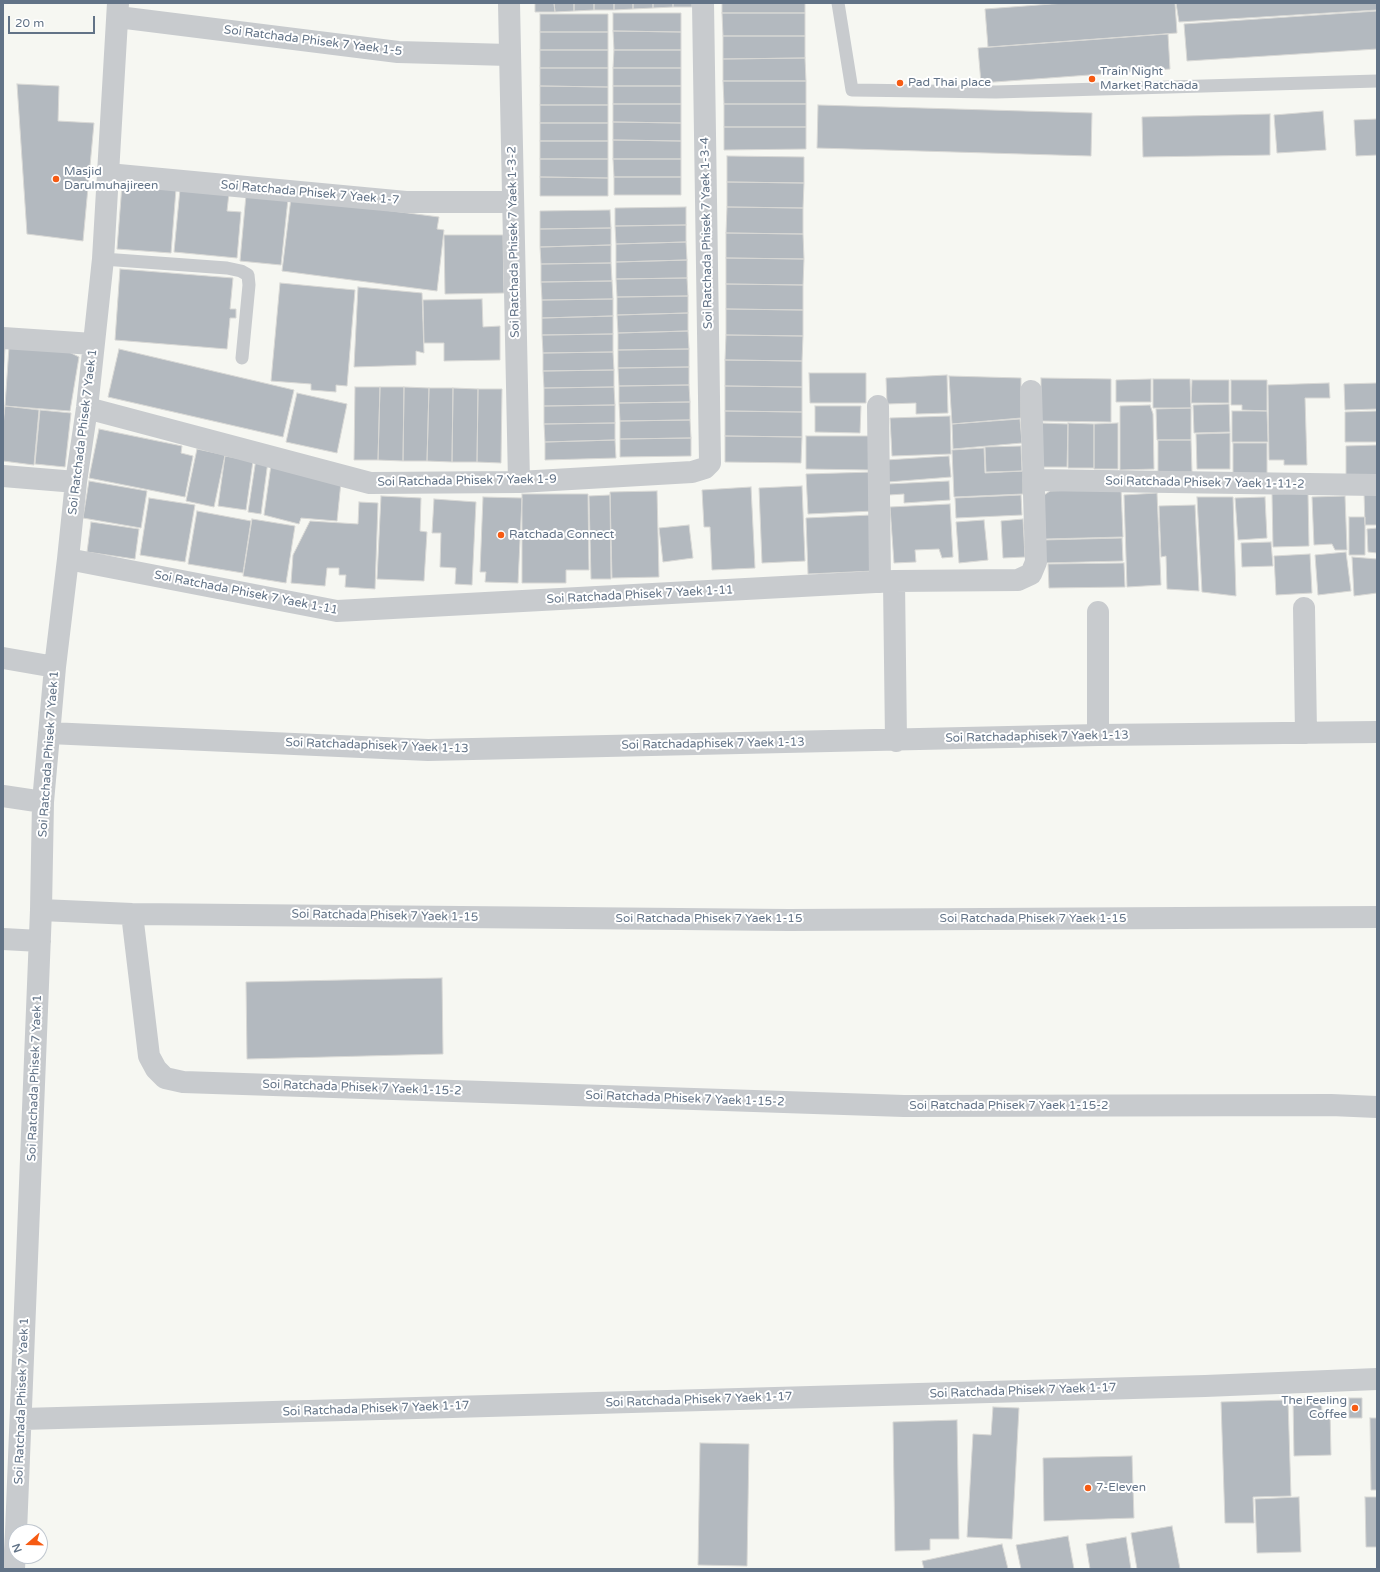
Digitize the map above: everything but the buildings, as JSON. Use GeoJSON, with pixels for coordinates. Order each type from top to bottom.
{"type":"FeatureCollection","features":[{"type":"Feature","properties":{"kind":"street","name":"Soi Ratchada Phisek 7 Yaek 1-3-2"},"geometry":{"type":"LineString","coordinates":[[509,3],[519,482]]}},
{"type":"Feature","properties":{"kind":"street","name":"Soi Ratchada Phisek 7 Yaek 1-3-4"},"geometry":{"type":"LineString","coordinates":[[703,3],[710,463]]}},
{"type":"Feature","properties":{"kind":"street","name":"Soi Ratchada Phisek 7 Yaek 1-5"},"geometry":{"type":"LineString","coordinates":[[118,10],[398,52],[509,54]]}},
{"type":"Feature","properties":{"kind":"street","name":"Soi Ratchada Phisek 7 Yaek 1"},"geometry":{"type":"LineString","coordinates":[[16,1524],[22,1419],[40,941],[43,802],[54,667],[76,482],[87,408],[103,259],[118,10]]}},
{"type":"Feature","properties":{"kind":"street","name":"Soi Ratchada Phisek 7 Yaek 1-7"},"geometry":{"type":"LineString","coordinates":[[108,174],[406,202],[513,202]]}},
{"type":"Feature","properties":{"kind":"street"},"geometry":{"type":"LineString","coordinates":[[3,338],[93,344]]}},
{"type":"Feature","properties":{"kind":"street","name":"Soi Ratchada Phisek 7 Yaek 1-11"},"geometry":{"type":"LineString","coordinates":[[68,559],[337,611],[887,582],[1018,580],[1031,574],[1036,562],[1031,391]]}},
{"type":"Feature","properties":{"kind":"street"},"geometry":{"type":"LineString","coordinates":[[878,406],[896,740]]}},
{"type":"Feature","properties":{"kind":"street","name":"Soi Ratchada Phisek 7 Yaek 1-9"},"geometry":{"type":"LineString","coordinates":[[87,408],[370,483],[519,482],[692,472],[705,468],[710,463]]}},
{"type":"Feature","properties":{"kind":"street"},"geometry":{"type":"LineString","coordinates":[[3,476],[76,482]]}},
{"type":"Feature","properties":{"kind":"street","name":"Soi Ratchada Phisek 7 Yaek 1-11-2"},"geometry":{"type":"LineString","coordinates":[[1034,480],[1377,485]]}},
{"type":"Feature","properties":{"kind":"street"},"geometry":{"type":"LineString","coordinates":[[1304,608],[1306,733]]}},
{"type":"Feature","properties":{"kind":"street"},"geometry":{"type":"LineString","coordinates":[[1098,612],[1098,735]]}},
{"type":"Feature","properties":{"kind":"street"},"geometry":{"type":"LineString","coordinates":[[3,658],[54,667]]}},
{"type":"Feature","properties":{"kind":"street","name":"Soi Ratchadaphisek 7 Yaek 1-13"},"geometry":{"type":"LineString","coordinates":[[49,733],[428,750],[1098,735],[1377,732]]}},
{"type":"Feature","properties":{"kind":"street"},"geometry":{"type":"LineString","coordinates":[[3,796],[43,802]]}},
{"type":"Feature","properties":{"kind":"street","name":"Soi Ratchada Phisek 7 Yaek 1-15"},"geometry":{"type":"LineString","coordinates":[[41,910],[132,914],[789,920],[1377,917]]}},
{"type":"Feature","properties":{"kind":"street","name":"Soi Ratchada Phisek 7 Yaek 1-15-2"},"geometry":{"type":"LineString","coordinates":[[132,914],[149,1056],[156,1069],[165,1078],[184,1082],[904,1106],[1331,1105],[1377,1107]]}},
{"type":"Feature","properties":{"kind":"street"},"geometry":{"type":"LineString","coordinates":[[3,939],[40,941]]}},
{"type":"Feature","properties":{"kind":"street","name":"Soi Ratchada Phisek 7 Yaek 1-17"},"geometry":{"type":"LineString","coordinates":[[22,1419],[1205,1386],[1377,1379]]}},
{"type":"Feature","properties":{"kind":"lane"},"geometry":{"type":"LineString","coordinates":[[838,3],[852,90],[996,92],[1377,81]]}},
{"type":"Feature","properties":{"kind":"lane"},"geometry":{"type":"LineString","coordinates":[[103,259],[227,268],[241,271],[248,276],[249,285],[242,358]]}},
{"type":"Feature","properties":{"kind":"place","name":"Train Night Market Ratchada"},"geometry":{"type":"Point","coordinates":[1092,79]}},
{"type":"Feature","properties":{"kind":"place","name":"Pad Thai place"},"geometry":{"type":"Point","coordinates":[900,83]}},
{"type":"Feature","properties":{"kind":"place","name":"Masjid Darulmuhajireen"},"geometry":{"type":"Point","coordinates":[56,179]}},
{"type":"Feature","properties":{"kind":"place","name":"Ratchada Connect"},"geometry":{"type":"Point","coordinates":[501,535]}},
{"type":"Feature","properties":{"kind":"place","name":"The Feeling Coffee"},"geometry":{"type":"Point","coordinates":[1355,1408]}},
{"type":"Feature","properties":{"kind":"place","name":"7-Eleven"},"geometry":{"type":"Point","coordinates":[1088,1488]}}]}
